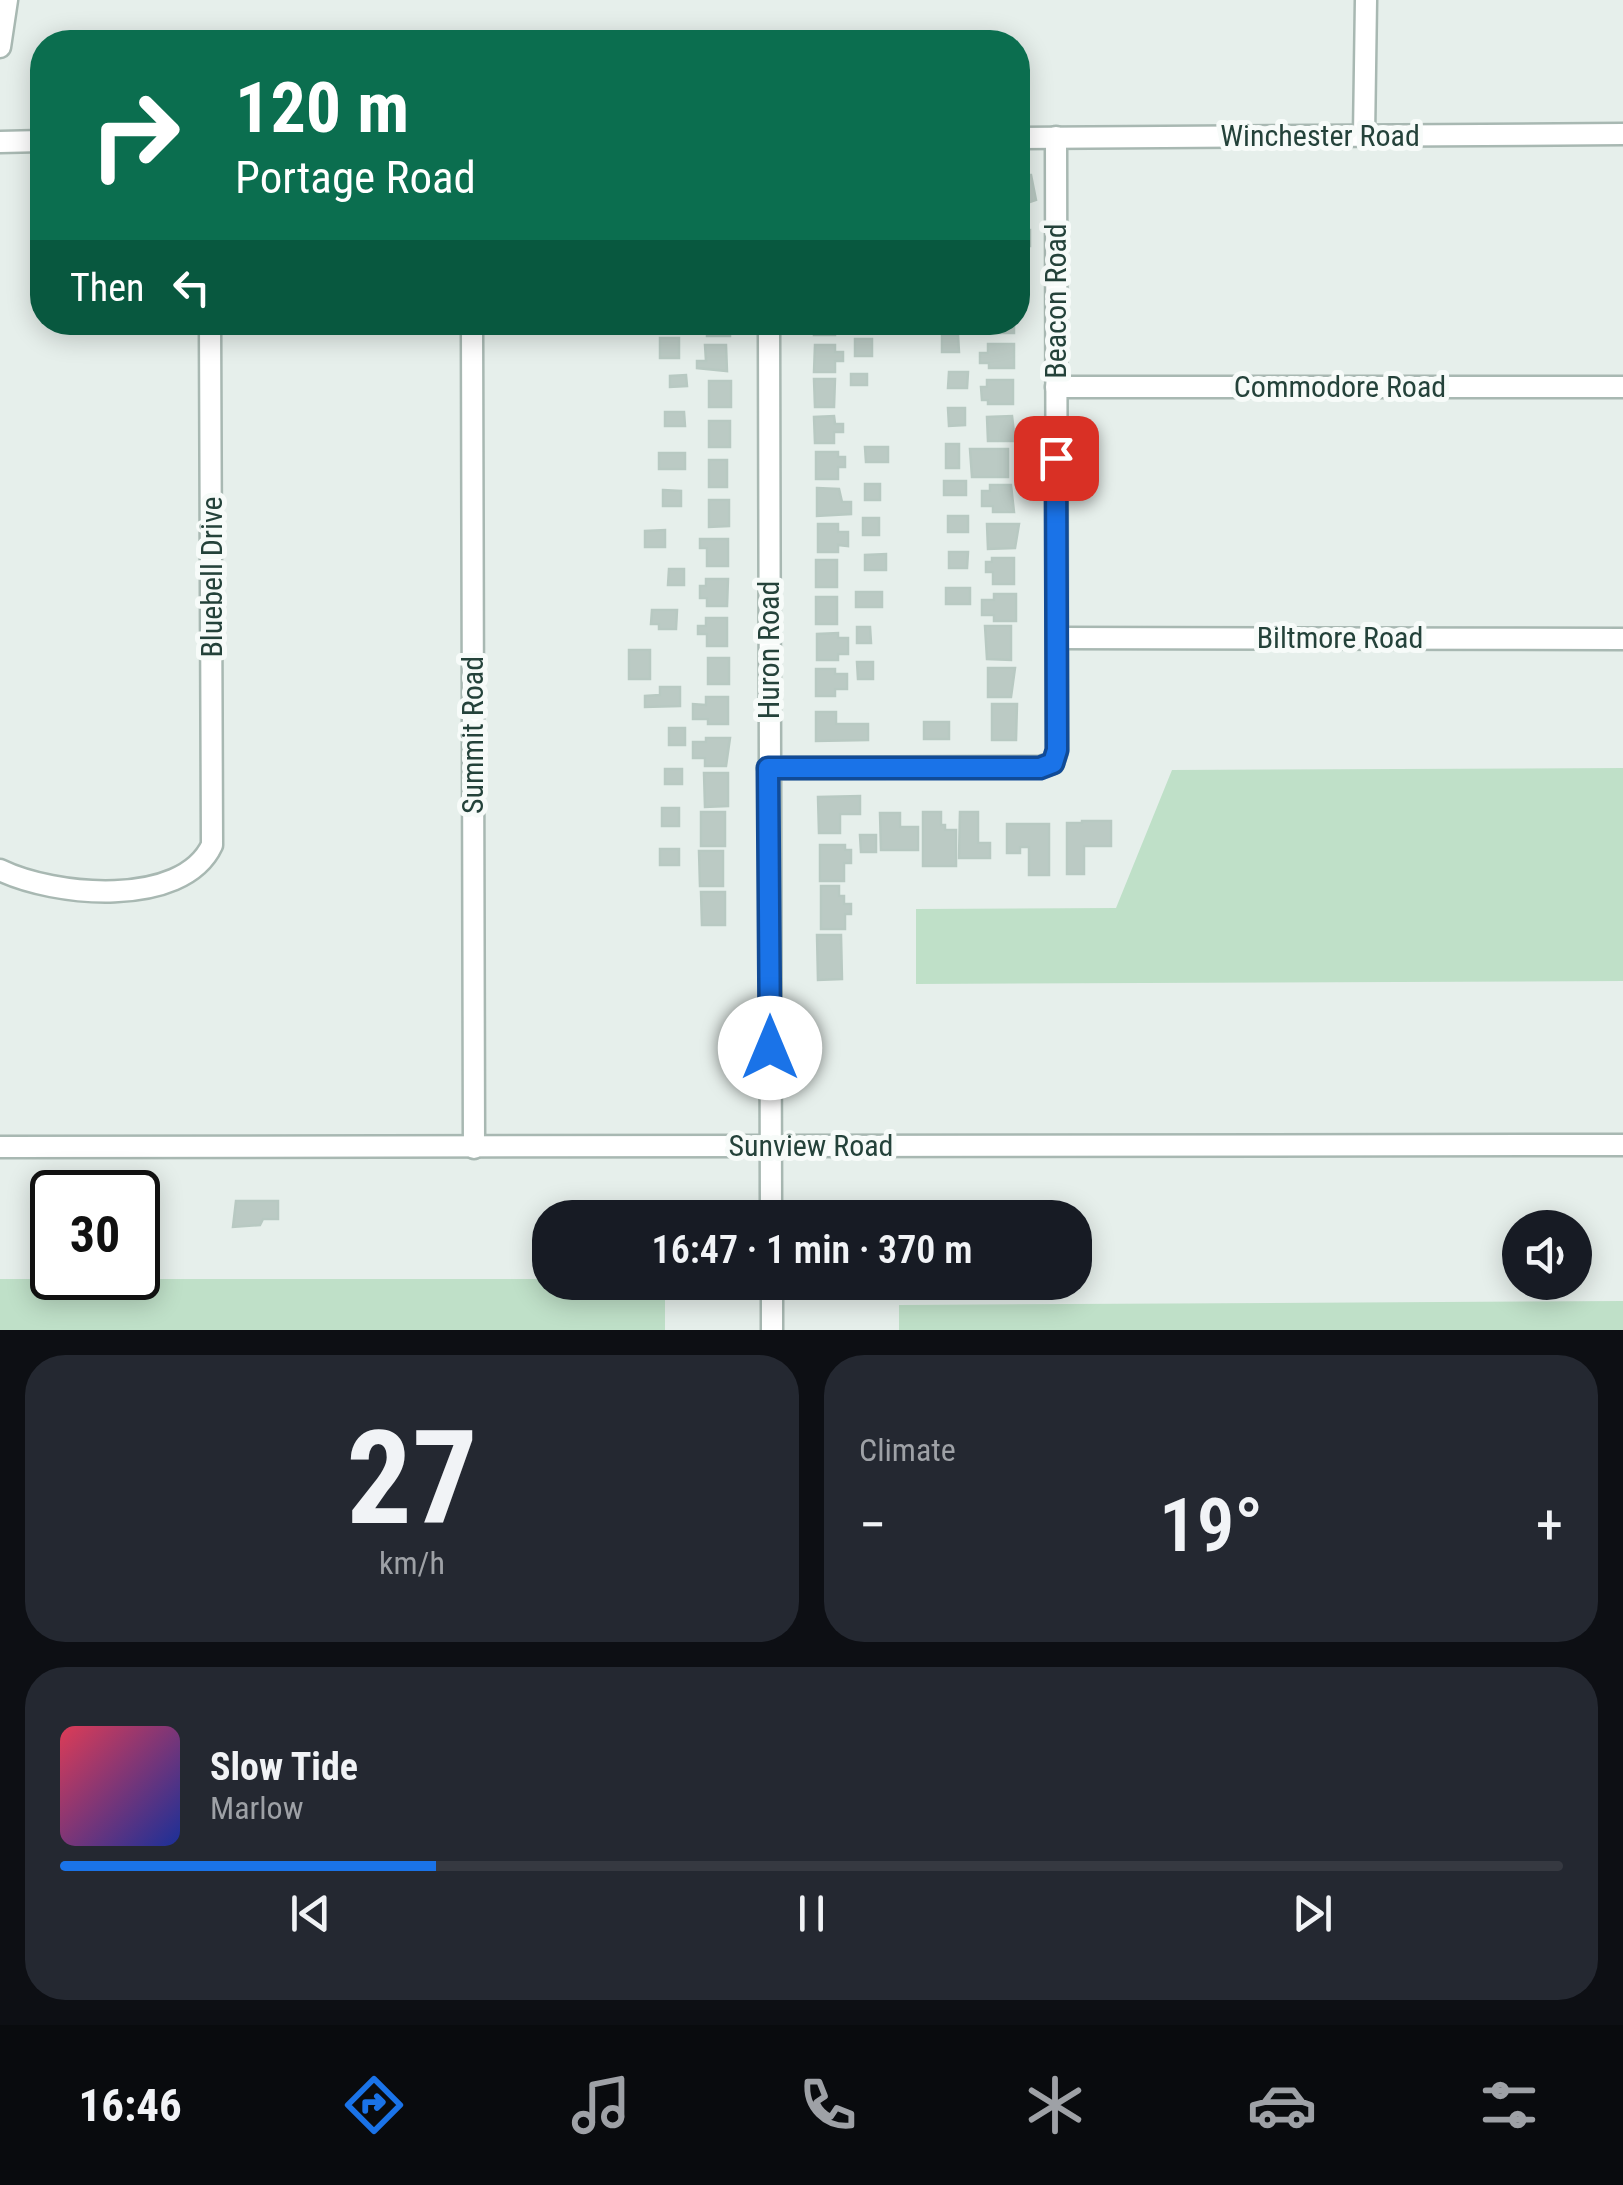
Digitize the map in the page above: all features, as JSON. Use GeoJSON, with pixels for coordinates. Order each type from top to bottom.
{"type":"FeatureCollection","features":[{"type":"Feature","properties":{"kind":"street"},"geometry":{"type":"LineString","coordinates":[[0,47],[7,0]]}},
{"type":"Feature","properties":{"kind":"street"},"geometry":{"type":"LineString","coordinates":[[1364,136],[1366,0]]}},
{"type":"Feature","properties":{"kind":"street","name":"Winchester Road"},"geometry":{"type":"LineString","coordinates":[[1030,138],[1623,134]]}},
{"type":"Feature","properties":{"kind":"street","name":"Beacon Road"},"geometry":{"type":"LineString","coordinates":[[768,768],[1040,768],[1053,763],[1057,750],[1056,137]]}},
{"type":"Feature","properties":{"kind":"street"},"geometry":{"type":"LineString","coordinates":[[0,142],[30,141]]}},
{"type":"Feature","properties":{"kind":"street","name":"Bluebell Drive"},"geometry":{"type":"LineString","coordinates":[[0,870],[18,879],[61,888],[96,890],[154,886],[177,880],[206,857],[214,832],[210,335]]}},
{"type":"Feature","properties":{"kind":"street","name":"Summit Road"},"geometry":{"type":"LineString","coordinates":[[472,335],[474,1148]]}},
{"type":"Feature","properties":{"kind":"street","name":"Huron Road"},"geometry":{"type":"LineString","coordinates":[[768,335],[771,1200]]}},
{"type":"Feature","properties":{"kind":"street","name":"Commodore Road"},"geometry":{"type":"LineString","coordinates":[[1056,386],[1623,387]]}},
{"type":"Feature","properties":{"kind":"street","name":"Biltmore Road"},"geometry":{"type":"LineString","coordinates":[[1057,638],[1623,638]]}},
{"type":"Feature","properties":{"kind":"street","name":"Sunview Road"},"geometry":{"type":"LineString","coordinates":[[0,1147],[1623,1145]]}},
{"type":"Feature","properties":{"kind":"street"},"geometry":{"type":"LineString","coordinates":[[772,1300],[772,1330]]}},
{"type":"Feature","properties":{"kind":"green space"},"geometry":{"type":"Polygon","coordinates":[[[1623,768],[1623,981],[916,984],[916,909],[1116,908],[1172,770],[1623,768]]]}},
{"type":"Feature","properties":{"kind":"green space"},"geometry":{"type":"Polygon","coordinates":[[[0,1279],[30,1279],[30,1300],[160,1300],[160,1279],[532,1279],[532,1300],[665,1300],[665,1330],[0,1330],[0,1279]]]}},
{"type":"Feature","properties":{"kind":"green space"},"geometry":{"type":"Polygon","coordinates":[[[1623,1301],[1623,1330],[899,1330],[899,1305],[1623,1301]]]}},
{"type":"Feature","properties":{"kind":"building"},"geometry":{"type":"Polygon","coordinates":[[[1030,175],[1031,175],[1036,200],[1030,202],[1030,175]]]}},
{"type":"Feature","properties":{"kind":"building"},"geometry":{"type":"Polygon","coordinates":[[[942,335],[958,335],[959,352],[942,352],[942,335]]]}},
{"type":"Feature","properties":{"kind":"building"},"geometry":{"type":"Polygon","coordinates":[[[660,338],[679,338],[679,358],[660,358],[660,338]]]}},
{"type":"Feature","properties":{"kind":"building"},"geometry":{"type":"Polygon","coordinates":[[[855,339],[872,339],[872,356],[855,356],[855,339]]]}},
{"type":"Feature","properties":{"kind":"building"},"geometry":{"type":"Polygon","coordinates":[[[988,344],[1014,344],[1014,368],[989,368],[989,363],[980,363],[980,353],[988,353],[988,344]]]}},
{"type":"Feature","properties":{"kind":"building"},"geometry":{"type":"Polygon","coordinates":[[[705,345],[726,345],[727,371],[697,368],[697,361],[706,361],[705,345]]]}},
{"type":"Feature","properties":{"kind":"building"},"geometry":{"type":"Polygon","coordinates":[[[815,345],[835,345],[835,352],[843,352],[843,361],[835,361],[835,372],[814,372],[815,345]]]}},
{"type":"Feature","properties":{"kind":"building"},"geometry":{"type":"Polygon","coordinates":[[[949,372],[968,372],[967,388],[948,388],[949,372]]]}},
{"type":"Feature","properties":{"kind":"building"},"geometry":{"type":"Polygon","coordinates":[[[851,374],[867,374],[867,385],[851,385],[851,374]]]}},
{"type":"Feature","properties":{"kind":"building"},"geometry":{"type":"Polygon","coordinates":[[[686,375],[687,386],[670,387],[670,376],[686,375]]]}},
{"type":"Feature","properties":{"kind":"building"},"geometry":{"type":"Polygon","coordinates":[[[814,379],[835,379],[834,407],[815,407],[814,379]]]}},
{"type":"Feature","properties":{"kind":"building"},"geometry":{"type":"Polygon","coordinates":[[[987,380],[1013,380],[1013,404],[988,404],[988,400],[982,400],[981,387],[987,387],[987,380]]]}},
{"type":"Feature","properties":{"kind":"building"},"geometry":{"type":"Polygon","coordinates":[[[709,381],[731,381],[731,407],[709,407],[709,381]]]}},
{"type":"Feature","properties":{"kind":"building"},"geometry":{"type":"Polygon","coordinates":[[[948,408],[965,408],[965,425],[949,426],[948,408]]]}},
{"type":"Feature","properties":{"kind":"building"},"geometry":{"type":"Polygon","coordinates":[[[665,412],[684,412],[685,426],[665,426],[665,412]]]}},
{"type":"Feature","properties":{"kind":"building"},"geometry":{"type":"Polygon","coordinates":[[[834,416],[835,424],[843,424],[843,432],[834,432],[834,443],[815,443],[814,417],[834,416]]]}},
{"type":"Feature","properties":{"kind":"building"},"geometry":{"type":"Polygon","coordinates":[[[1012,416],[1015,441],[988,441],[987,417],[1012,416]]]}},
{"type":"Feature","properties":{"kind":"building"},"geometry":{"type":"Polygon","coordinates":[[[709,421],[730,421],[730,447],[709,447],[709,421]]]}},
{"type":"Feature","properties":{"kind":"building"},"geometry":{"type":"Polygon","coordinates":[[[946,444],[959,444],[959,468],[946,468],[946,444]]]}},
{"type":"Feature","properties":{"kind":"building"},"geometry":{"type":"Polygon","coordinates":[[[865,447],[888,447],[888,462],[866,462],[865,447]]]}},
{"type":"Feature","properties":{"kind":"building"},"geometry":{"type":"Polygon","coordinates":[[[970,449],[1008,449],[1008,477],[972,477],[970,449]]]}},
{"type":"Feature","properties":{"kind":"building"},"geometry":{"type":"Polygon","coordinates":[[[816,452],[838,452],[838,457],[845,457],[845,467],[838,467],[838,479],[816,479],[816,452]]]}},
{"type":"Feature","properties":{"kind":"building"},"geometry":{"type":"Polygon","coordinates":[[[659,453],[685,453],[685,469],[659,469],[659,453]]]}},
{"type":"Feature","properties":{"kind":"building"},"geometry":{"type":"Polygon","coordinates":[[[709,460],[727,460],[727,487],[709,487],[709,460]]]}},
{"type":"Feature","properties":{"kind":"building"},"geometry":{"type":"Polygon","coordinates":[[[944,481],[966,481],[966,495],[944,495],[944,481]]]}},
{"type":"Feature","properties":{"kind":"building"},"geometry":{"type":"Polygon","coordinates":[[[865,484],[880,484],[880,500],[865,500],[865,484]]]}},
{"type":"Feature","properties":{"kind":"building"},"geometry":{"type":"Polygon","coordinates":[[[990,485],[1011,485],[1014,512],[993,512],[993,506],[982,506],[982,491],[990,491],[990,485]]]}},
{"type":"Feature","properties":{"kind":"building"},"geometry":{"type":"Polygon","coordinates":[[[817,488],[839,489],[842,502],[851,502],[851,514],[817,516],[817,488]]]}},
{"type":"Feature","properties":{"kind":"building"},"geometry":{"type":"Polygon","coordinates":[[[663,490],[681,491],[681,506],[663,506],[663,490]]]}},
{"type":"Feature","properties":{"kind":"building"},"geometry":{"type":"Polygon","coordinates":[[[709,500],[729,500],[729,526],[709,527],[709,500]]]}},
{"type":"Feature","properties":{"kind":"building"},"geometry":{"type":"Polygon","coordinates":[[[948,516],[968,516],[968,532],[948,532],[948,516]]]}},
{"type":"Feature","properties":{"kind":"building"},"geometry":{"type":"Polygon","coordinates":[[[863,518],[879,518],[879,535],[863,535],[863,518]]]}},
{"type":"Feature","properties":{"kind":"building"},"geometry":{"type":"Polygon","coordinates":[[[818,524],[838,524],[838,532],[848,532],[848,546],[838,545],[838,552],[818,552],[818,524]]]}},
{"type":"Feature","properties":{"kind":"building"},"geometry":{"type":"Polygon","coordinates":[[[987,524],[1019,524],[1015,548],[988,549],[987,524]]]}},
{"type":"Feature","properties":{"kind":"building"},"geometry":{"type":"Polygon","coordinates":[[[665,530],[665,547],[645,547],[645,531],[665,530]]]}},
{"type":"Feature","properties":{"kind":"building"},"geometry":{"type":"Polygon","coordinates":[[[700,539],[728,539],[728,566],[707,566],[707,548],[700,548],[700,539]]]}},
{"type":"Feature","properties":{"kind":"building"},"geometry":{"type":"Polygon","coordinates":[[[949,552],[968,552],[967,568],[949,568],[949,552]]]}},
{"type":"Feature","properties":{"kind":"building"},"geometry":{"type":"Polygon","coordinates":[[[886,554],[886,570],[865,570],[865,555],[886,554]]]}},
{"type":"Feature","properties":{"kind":"building"},"geometry":{"type":"Polygon","coordinates":[[[992,558],[1014,558],[1014,584],[993,584],[993,572],[986,572],[986,562],[992,562],[992,558]]]}},
{"type":"Feature","properties":{"kind":"building"},"geometry":{"type":"Polygon","coordinates":[[[816,560],[837,560],[837,587],[816,587],[816,560]]]}},
{"type":"Feature","properties":{"kind":"building"},"geometry":{"type":"Polygon","coordinates":[[[669,569],[684,569],[684,585],[668,585],[669,569]]]}},
{"type":"Feature","properties":{"kind":"building"},"geometry":{"type":"Polygon","coordinates":[[[706,579],[728,579],[727,606],[707,606],[707,598],[700,598],[700,586],[706,586],[706,579]]]}},
{"type":"Feature","properties":{"kind":"building"},"geometry":{"type":"Polygon","coordinates":[[[946,588],[970,588],[970,604],[946,604],[946,588]]]}},
{"type":"Feature","properties":{"kind":"building"},"geometry":{"type":"Polygon","coordinates":[[[856,592],[882,592],[882,607],[856,607],[856,592]]]}},
{"type":"Feature","properties":{"kind":"building"},"geometry":{"type":"Polygon","coordinates":[[[994,594],[1016,594],[1016,621],[994,621],[994,615],[982,615],[982,600],[994,600],[994,594]]]}},
{"type":"Feature","properties":{"kind":"building"},"geometry":{"type":"Polygon","coordinates":[[[816,597],[837,597],[837,624],[816,624],[816,597]]]}},
{"type":"Feature","properties":{"kind":"building"},"geometry":{"type":"Polygon","coordinates":[[[652,610],[677,610],[676,629],[659,629],[659,624],[651,624],[652,610]]]}},
{"type":"Feature","properties":{"kind":"building"},"geometry":{"type":"Polygon","coordinates":[[[706,618],[727,618],[727,646],[707,646],[707,634],[698,634],[698,626],[706,626],[706,618]]]}},
{"type":"Feature","properties":{"kind":"building"},"geometry":{"type":"Polygon","coordinates":[[[985,626],[1011,626],[1011,660],[987,659],[985,626]]]}},
{"type":"Feature","properties":{"kind":"building"},"geometry":{"type":"Polygon","coordinates":[[[857,627],[870,627],[871,643],[857,643],[857,627]]]}},
{"type":"Feature","properties":{"kind":"building"},"geometry":{"type":"Polygon","coordinates":[[[838,633],[838,638],[848,638],[848,654],[838,654],[838,660],[817,660],[817,634],[838,633]]]}},
{"type":"Feature","properties":{"kind":"building"},"geometry":{"type":"Polygon","coordinates":[[[629,650],[650,650],[650,679],[629,679],[629,650]]]}},
{"type":"Feature","properties":{"kind":"building"},"geometry":{"type":"Polygon","coordinates":[[[708,658],[729,658],[729,684],[708,684],[708,658]]]}},
{"type":"Feature","properties":{"kind":"building"},"geometry":{"type":"Polygon","coordinates":[[[857,662],[873,662],[873,679],[858,679],[857,662]]]}},
{"type":"Feature","properties":{"kind":"building"},"geometry":{"type":"Polygon","coordinates":[[[988,668],[1015,668],[1011,697],[988,697],[988,668]]]}},
{"type":"Feature","properties":{"kind":"building"},"geometry":{"type":"Polygon","coordinates":[[[816,669],[835,669],[835,674],[847,674],[847,689],[835,689],[835,696],[816,696],[816,669]]]}},
{"type":"Feature","properties":{"kind":"building"},"geometry":{"type":"Polygon","coordinates":[[[660,687],[680,687],[680,706],[645,707],[645,696],[660,695],[660,687]]]}},
{"type":"Feature","properties":{"kind":"building"},"geometry":{"type":"Polygon","coordinates":[[[706,697],[728,697],[728,724],[693,719],[693,704],[706,705],[706,697]]]}},
{"type":"Feature","properties":{"kind":"building"},"geometry":{"type":"Polygon","coordinates":[[[992,704],[1017,704],[1016,740],[992,740],[992,704]]]}},
{"type":"Feature","properties":{"kind":"building"},"geometry":{"type":"Polygon","coordinates":[[[816,712],[836,712],[836,724],[868,724],[868,740],[816,741],[816,712]]]}},
{"type":"Feature","properties":{"kind":"building"},"geometry":{"type":"Polygon","coordinates":[[[924,722],[949,722],[949,739],[924,739],[924,722]]]}},
{"type":"Feature","properties":{"kind":"building"},"geometry":{"type":"Polygon","coordinates":[[[669,728],[685,728],[685,745],[669,745],[669,728]]]}},
{"type":"Feature","properties":{"kind":"building"},"geometry":{"type":"Polygon","coordinates":[[[706,738],[730,738],[726,766],[705,766],[705,758],[693,758],[693,742],[706,742],[706,738]]]}},
{"type":"Feature","properties":{"kind":"building"},"geometry":{"type":"Polygon","coordinates":[[[665,769],[682,769],[682,784],[665,784],[665,769]]]}},
{"type":"Feature","properties":{"kind":"building"},"geometry":{"type":"Polygon","coordinates":[[[704,773],[728,773],[728,806],[705,807],[704,773]]]}},
{"type":"Feature","properties":{"kind":"building"},"geometry":{"type":"Polygon","coordinates":[[[860,796],[860,814],[840,814],[840,833],[819,833],[818,797],[860,796]]]}},
{"type":"Feature","properties":{"kind":"building"},"geometry":{"type":"Polygon","coordinates":[[[662,808],[679,808],[679,826],[662,826],[662,808]]]}},
{"type":"Feature","properties":{"kind":"building"},"geometry":{"type":"Polygon","coordinates":[[[701,812],[725,812],[725,846],[701,846],[701,812]]]}},
{"type":"Feature","properties":{"kind":"building"},"geometry":{"type":"Polygon","coordinates":[[[923,812],[941,812],[945,830],[956,830],[956,866],[923,866],[923,812]]]}},
{"type":"Feature","properties":{"kind":"building"},"geometry":{"type":"Polygon","coordinates":[[[960,812],[978,812],[978,843],[990,843],[990,858],[959,858],[960,812]]]}},
{"type":"Feature","properties":{"kind":"building"},"geometry":{"type":"Polygon","coordinates":[[[880,813],[900,813],[900,827],[918,827],[918,850],[881,850],[880,813]]]}},
{"type":"Feature","properties":{"kind":"building"},"geometry":{"type":"Polygon","coordinates":[[[1111,821],[1111,846],[1084,846],[1084,874],[1067,874],[1067,823],[1111,821]]]}},
{"type":"Feature","properties":{"kind":"building"},"geometry":{"type":"Polygon","coordinates":[[[1007,824],[1049,824],[1049,875],[1029,875],[1029,847],[1020,847],[1020,853],[1007,853],[1007,824]]]}},
{"type":"Feature","properties":{"kind":"building"},"geometry":{"type":"Polygon","coordinates":[[[860,835],[876,835],[876,852],[861,852],[860,835]]]}},
{"type":"Feature","properties":{"kind":"building"},"geometry":{"type":"Polygon","coordinates":[[[820,845],[845,845],[845,850],[851,850],[851,863],[844,863],[844,881],[820,881],[820,845]]]}},
{"type":"Feature","properties":{"kind":"building"},"geometry":{"type":"Polygon","coordinates":[[[660,849],[679,849],[679,865],[660,865],[660,849]]]}},
{"type":"Feature","properties":{"kind":"building"},"geometry":{"type":"Polygon","coordinates":[[[699,851],[723,851],[723,886],[700,886],[699,851]]]}},
{"type":"Feature","properties":{"kind":"building"},"geometry":{"type":"Polygon","coordinates":[[[821,886],[839,886],[844,904],[851,904],[851,914],[845,914],[845,929],[821,929],[821,886]]]}},
{"type":"Feature","properties":{"kind":"building"},"geometry":{"type":"Polygon","coordinates":[[[701,892],[725,892],[725,925],[702,925],[701,892]]]}},
{"type":"Feature","properties":{"kind":"building"},"geometry":{"type":"Polygon","coordinates":[[[817,935],[841,935],[842,979],[818,980],[817,935]]]}},
{"type":"Feature","properties":{"kind":"building"},"geometry":{"type":"Polygon","coordinates":[[[236,1201],[278,1201],[278,1219],[233,1227],[236,1201]]]}},
{"type":"Feature","properties":{"kind":"route"},"geometry":{"type":"LineString","coordinates":[[770,1048],[768,768],[1040,768],[1053,763],[1057,750],[1056,458]]}}]}
